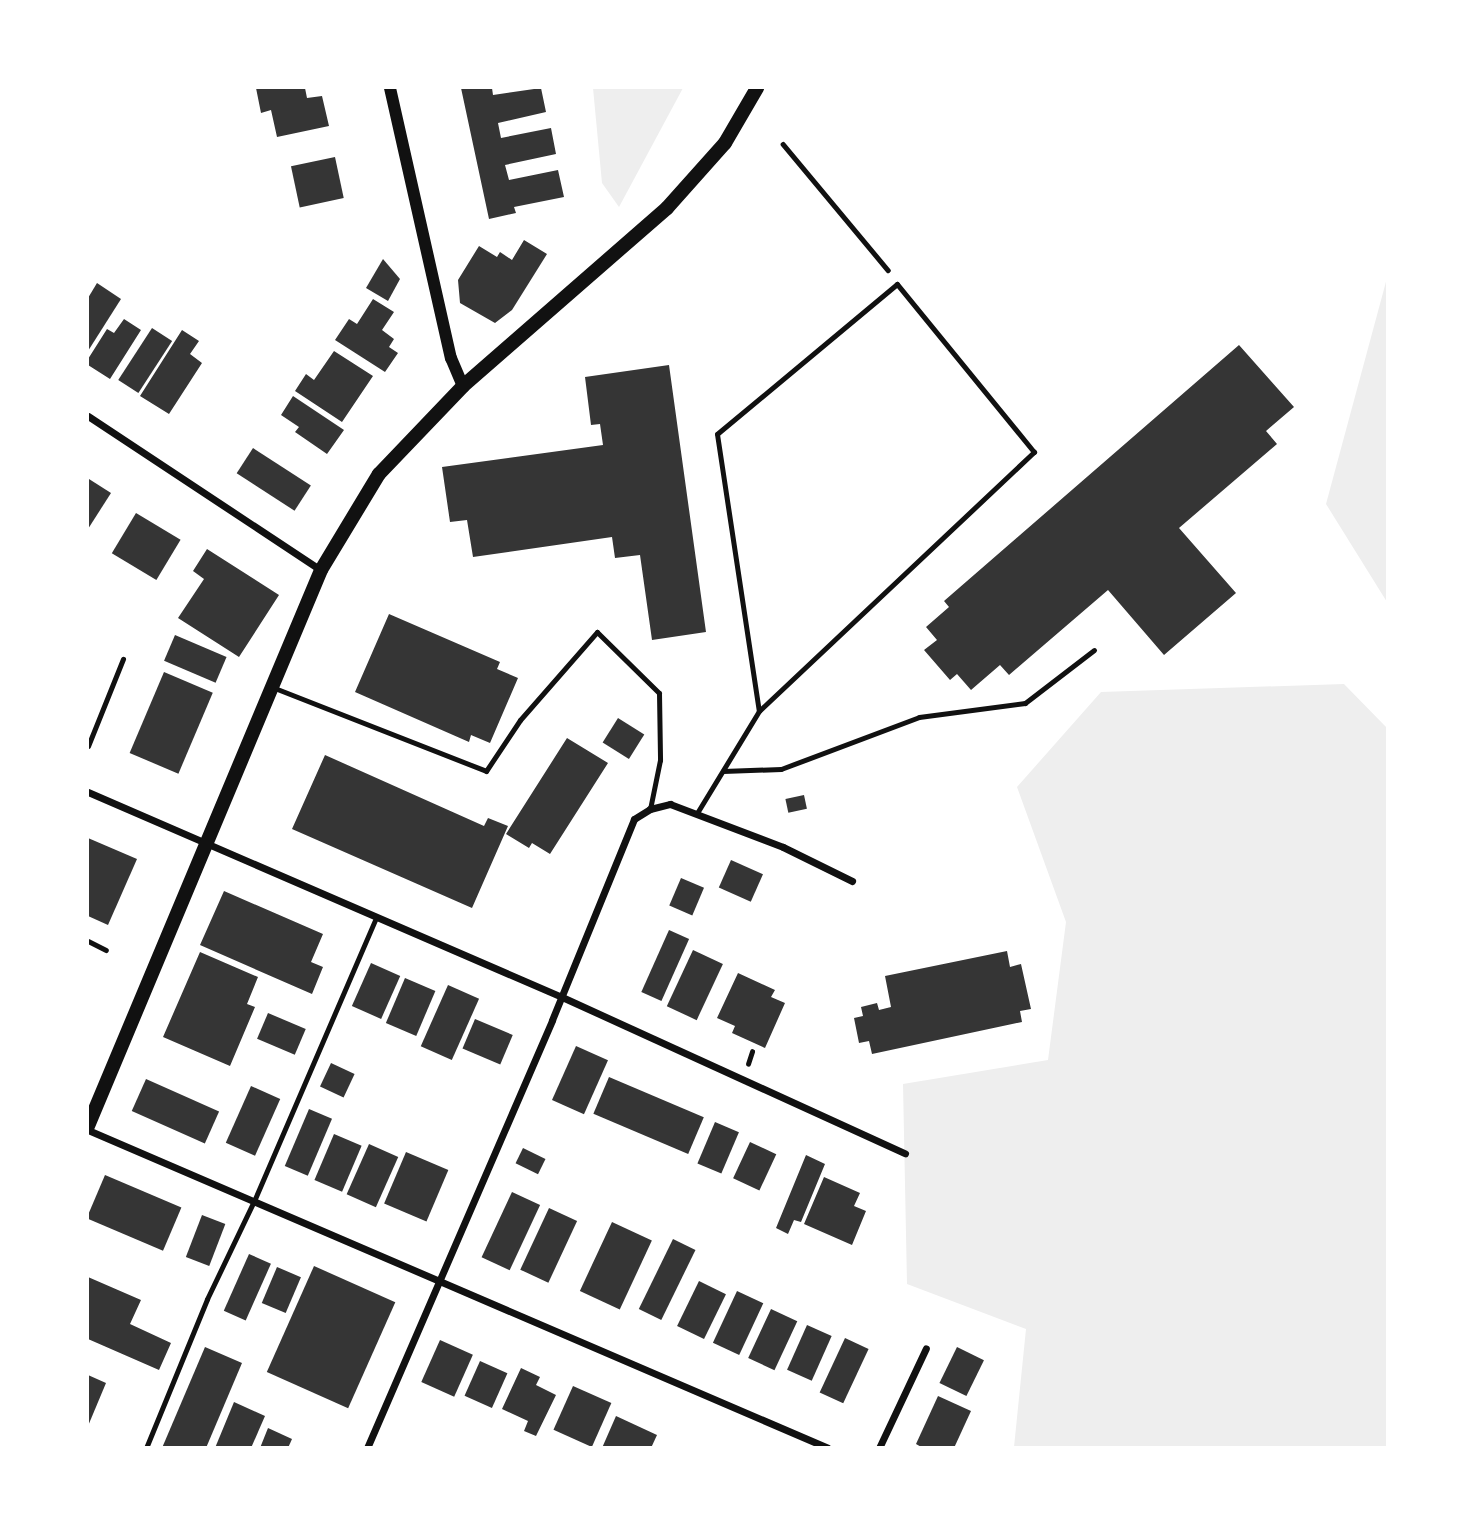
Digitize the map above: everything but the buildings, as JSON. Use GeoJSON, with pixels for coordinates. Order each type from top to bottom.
{"type":"FeatureCollection","features":[{"type":"Feature","properties":{"kind":"main road"},"geometry":{"type":"LineString","coordinates":[[88,1128],[321,570],[379,474],[463,386],[667,208],[725,143],[757,88]]}},
{"type":"Feature","properties":{"kind":"street"},"geometry":{"type":"LineString","coordinates":[[390,88],[450,358],[463,386]]}},
{"type":"Feature","properties":{"kind":"street"},"geometry":{"type":"LineString","coordinates":[[88,416],[321,570]]}},
{"type":"Feature","properties":{"kind":"street"},"geometry":{"type":"LineString","coordinates":[[88,792],[562,997],[905,1153]]}},
{"type":"Feature","properties":{"kind":"street"},"geometry":{"type":"LineString","coordinates":[[368,1447],[562,997],[634,819],[650,809],[670,804],[783,847],[852,881]]}},
{"type":"Feature","properties":{"kind":"street"},"geometry":{"type":"LineString","coordinates":[[88,1128],[440,1283],[828,1447]]}},
{"type":"Feature","properties":{"kind":"street"},"geometry":{"type":"LineString","coordinates":[[879,1447],[926,1349]]}},
{"type":"Feature","properties":{"kind":"lane"},"geometry":{"type":"LineString","coordinates":[[697,813],[759,711],[1034,452],[897,284],[717,434],[759,711]]}},
{"type":"Feature","properties":{"kind":"lane"},"geometry":{"type":"LineString","coordinates":[[272,687],[486,771],[520,720],[597,632],[659,693],[660,760],[650,809]]}},
{"type":"Feature","properties":{"kind":"lane"},"geometry":{"type":"LineString","coordinates":[[723,771],[781,769],[919,717],[1026,703],[1094,650]]}},
{"type":"Feature","properties":{"kind":"lane"},"geometry":{"type":"LineString","coordinates":[[88,746],[123,659]]}},
{"type":"Feature","properties":{"kind":"lane"},"geometry":{"type":"LineString","coordinates":[[146,1447],[207,1299],[254,1201],[376,918]]}},
{"type":"Feature","properties":{"kind":"lane"},"geometry":{"type":"LineString","coordinates":[[88,941],[106,950]]}},
{"type":"Feature","properties":{"kind":"path"},"geometry":{"type":"LineString","coordinates":[[783,144],[888,270]]}},
{"type":"Feature","properties":{"kind":"shaded area"},"geometry":{"type":"Polygon","coordinates":[[[593,88],[683,88],[619,207],[602,183],[593,88]]]}},
{"type":"Feature","properties":{"kind":"shaded area"},"geometry":{"type":"Polygon","coordinates":[[[1387,278],[1387,602],[1326,504],[1387,278]]]}},
{"type":"Feature","properties":{"kind":"shaded area"},"geometry":{"type":"Polygon","coordinates":[[[1344,684],[1387,728],[1387,1447],[1014,1447],[1026,1329],[907,1284],[903,1084],[1048,1060],[1066,922],[1017,787],[1101,692],[1344,684]]]}}]}
